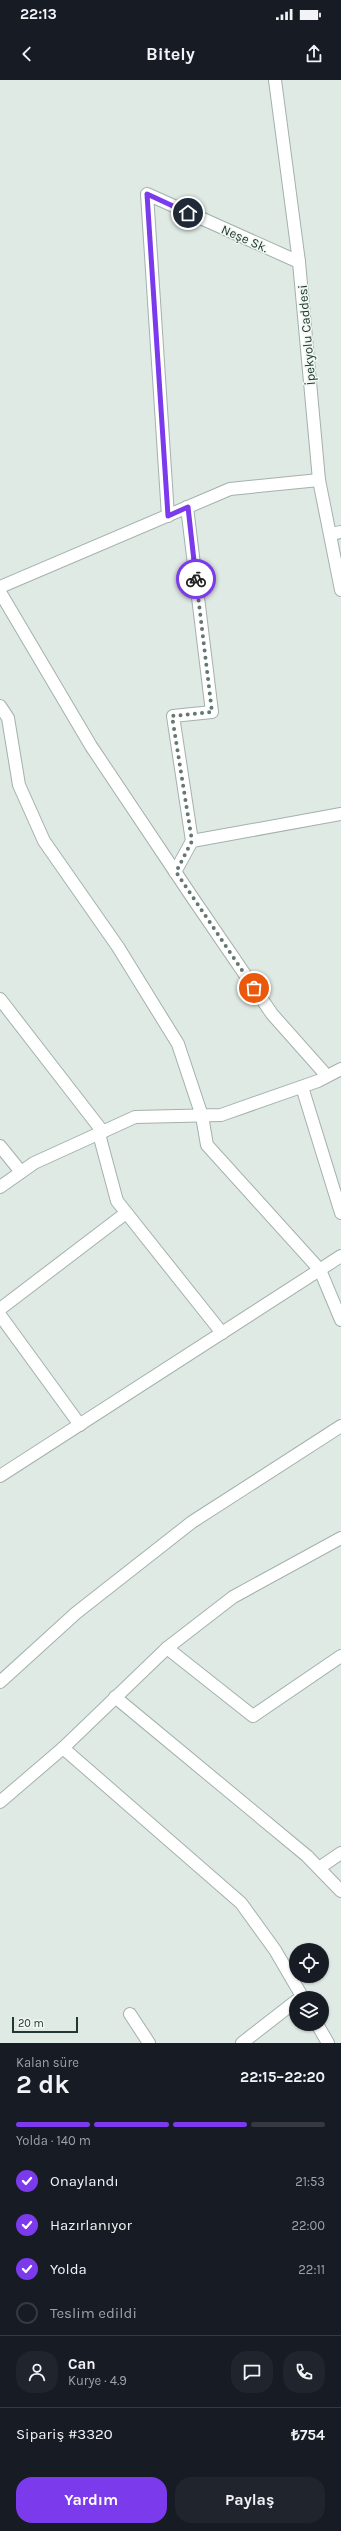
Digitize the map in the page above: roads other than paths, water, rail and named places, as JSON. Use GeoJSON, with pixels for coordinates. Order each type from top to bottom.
{"type":"FeatureCollection","features":[{"type":"Feature","properties":{"kind":"street","name":"İpekyolu Caddesi"},"geometry":{"type":"LineString","coordinates":[[275,80],[299,262],[319,480],[336,533],[341,590]]}},
{"type":"Feature","properties":{"kind":"street","name":"Neşe Sk."},"geometry":{"type":"LineString","coordinates":[[168,516],[147,194],[299,262]]}},
{"type":"Feature","properties":{"kind":"street"},"geometry":{"type":"LineString","coordinates":[[0,587],[230,489],[319,480]]}},
{"type":"Feature","properties":{"kind":"street"},"geometry":{"type":"LineString","coordinates":[[176,872],[192,841],[172,716],[212,712],[188,507]]}},
{"type":"Feature","properties":{"kind":"street"},"geometry":{"type":"LineString","coordinates":[[0,592],[91,746],[176,872],[272,1014],[327,1076]]}},
{"type":"Feature","properties":{"kind":"street"},"geometry":{"type":"LineString","coordinates":[[0,706],[19,785],[44,841],[118,947],[178,1044],[202,1116],[207,1145],[320,1270],[341,1320]]}},
{"type":"Feature","properties":{"kind":"street"},"geometry":{"type":"LineString","coordinates":[[192,841],[341,814]]}},
{"type":"Feature","properties":{"kind":"street"},"geometry":{"type":"LineString","coordinates":[[0,999],[101,1133],[117,1201],[222,1333]]}},
{"type":"Feature","properties":{"kind":"street"},"geometry":{"type":"LineString","coordinates":[[0,1187],[34,1163],[135,1117],[220,1115],[302,1087],[341,1069]]}},
{"type":"Feature","properties":{"kind":"street"},"geometry":{"type":"LineString","coordinates":[[302,1087],[341,1213]]}},
{"type":"Feature","properties":{"kind":"street"},"geometry":{"type":"LineString","coordinates":[[0,1146],[21,1172]]}},
{"type":"Feature","properties":{"kind":"street"},"geometry":{"type":"LineString","coordinates":[[0,1309],[126,1213]]}},
{"type":"Feature","properties":{"kind":"street"},"geometry":{"type":"LineString","coordinates":[[0,1476],[341,1256]]}},
{"type":"Feature","properties":{"kind":"street"},"geometry":{"type":"LineString","coordinates":[[0,1315],[80,1425]]}},
{"type":"Feature","properties":{"kind":"street"},"geometry":{"type":"LineString","coordinates":[[0,1682],[76,1613],[192,1522],[341,1426]]}},
{"type":"Feature","properties":{"kind":"street"},"geometry":{"type":"LineString","coordinates":[[0,1802],[63,1748],[167,1648],[233,1597],[341,1538]]}},
{"type":"Feature","properties":{"kind":"street"},"geometry":{"type":"LineString","coordinates":[[167,1648],[253,1716],[341,1656]]}},
{"type":"Feature","properties":{"kind":"street"},"geometry":{"type":"LineString","coordinates":[[115,1697],[319,1868],[341,1891]]}},
{"type":"Feature","properties":{"kind":"street"},"geometry":{"type":"LineString","coordinates":[[63,1748],[241,1903],[275,1950],[296,1991]]}},
{"type":"Feature","properties":{"kind":"street"},"geometry":{"type":"LineString","coordinates":[[319,1868],[341,1853]]}},
{"type":"Feature","properties":{"kind":"street"},"geometry":{"type":"LineString","coordinates":[[242,2043],[289,2007]]}},
{"type":"Feature","properties":{"kind":"street"},"geometry":{"type":"LineString","coordinates":[[130,2014],[149,2043]]}},
{"type":"Feature","properties":{"kind":"street"},"geometry":{"type":"LineString","coordinates":[[321,2031],[328,2043]]}}]}
